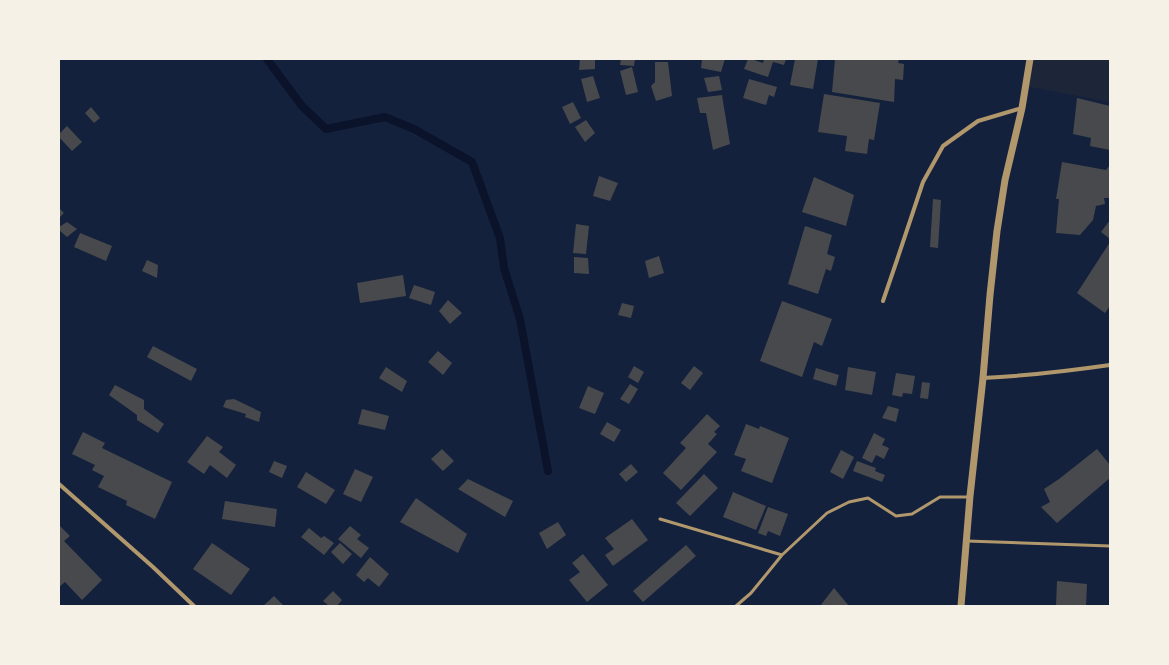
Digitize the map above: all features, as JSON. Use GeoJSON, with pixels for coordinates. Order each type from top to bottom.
{"type":"FeatureCollection","features":[{"type":"Feature","properties":{"kind":"street"},"geometry":{"type":"LineString","coordinates":[[961,606],[970,496],[997,230],[1006,180],[1022,108],[1030,59]]}},
{"type":"Feature","properties":{"kind":"street"},"geometry":{"type":"LineString","coordinates":[[883,301],[923,182],[943,146],[978,121],[1022,108]]}},
{"type":"Feature","properties":{"kind":"street"},"geometry":{"type":"LineString","coordinates":[[983,378],[1031,375],[1110,365]]}},
{"type":"Feature","properties":{"kind":"street"},"geometry":{"type":"LineString","coordinates":[[59,484],[153,567],[194,606]]}},
{"type":"Feature","properties":{"kind":"lane"},"geometry":{"type":"LineString","coordinates":[[736,606],[752,593],[782,555],[827,513],[848,502],[868,498],[896,516],[912,514],[940,497],[970,496]]}},
{"type":"Feature","properties":{"kind":"lane"},"geometry":{"type":"LineString","coordinates":[[660,518],[782,555]]}},
{"type":"Feature","properties":{"kind":"lane"},"geometry":{"type":"LineString","coordinates":[[967,540],[1110,546]]}},
{"type":"Feature","properties":{"kind":"shaded area"},"geometry":{"type":"Polygon","coordinates":[[[1030,59],[1110,59],[1110,102],[1025,86],[1030,59]]]}},
{"type":"Feature","properties":{"kind":"building"},"geometry":{"type":"Polygon","coordinates":[[[580,59],[595,59],[595,69],[579,70],[580,59]]]}},
{"type":"Feature","properties":{"kind":"building"},"geometry":{"type":"Polygon","coordinates":[[[621,59],[635,59],[634,66],[620,65],[621,59]]]}},
{"type":"Feature","properties":{"kind":"building"},"geometry":{"type":"Polygon","coordinates":[[[702,59],[725,59],[721,72],[701,68],[702,59]]]}},
{"type":"Feature","properties":{"kind":"building"},"geometry":{"type":"Polygon","coordinates":[[[748,59],[763,63],[764,59],[786,59],[784,65],[773,62],[768,77],[744,69],[748,59]]]}},
{"type":"Feature","properties":{"kind":"building"},"geometry":{"type":"Polygon","coordinates":[[[795,59],[818,59],[813,89],[790,85],[795,59]]]}},
{"type":"Feature","properties":{"kind":"building"},"geometry":{"type":"Polygon","coordinates":[[[835,59],[899,59],[898,63],[904,64],[903,80],[895,79],[894,102],[832,92],[835,59]]]}},
{"type":"Feature","properties":{"kind":"building"},"geometry":{"type":"Polygon","coordinates":[[[655,62],[668,62],[672,96],[656,101],[651,86],[655,82],[655,62]]]}},
{"type":"Feature","properties":{"kind":"building"},"geometry":{"type":"Polygon","coordinates":[[[632,67],[638,92],[626,95],[620,71],[632,67]]]}},
{"type":"Feature","properties":{"kind":"building"},"geometry":{"type":"Polygon","coordinates":[[[593,76],[600,98],[587,102],[581,79],[593,76]]]}},
{"type":"Feature","properties":{"kind":"building"},"geometry":{"type":"Polygon","coordinates":[[[719,76],[722,90],[708,92],[704,78],[719,76]]]}},
{"type":"Feature","properties":{"kind":"building"},"geometry":{"type":"Polygon","coordinates":[[[749,79],[777,87],[774,97],[769,95],[766,105],[743,98],[749,79]]]}},
{"type":"Feature","properties":{"kind":"building"},"geometry":{"type":"Polygon","coordinates":[[[824,94],[880,103],[874,140],[869,139],[867,154],[845,151],[847,136],[818,132],[824,94]]]}},
{"type":"Feature","properties":{"kind":"building"},"geometry":{"type":"Polygon","coordinates":[[[722,95],[730,144],[713,150],[706,113],[700,113],[697,98],[722,95]]]}},
{"type":"Feature","properties":{"kind":"building"},"geometry":{"type":"Polygon","coordinates":[[[1077,98],[1110,106],[1110,150],[1090,146],[1091,138],[1073,134],[1077,98]]]}},
{"type":"Feature","properties":{"kind":"building"},"geometry":{"type":"Polygon","coordinates":[[[573,102],[581,118],[570,124],[562,107],[573,102]]]}},
{"type":"Feature","properties":{"kind":"building"},"geometry":{"type":"Polygon","coordinates":[[[91,107],[100,118],[94,123],[85,113],[91,107]]]}},
{"type":"Feature","properties":{"kind":"building"},"geometry":{"type":"Polygon","coordinates":[[[586,120],[595,133],[585,142],[575,127],[586,120]]]}},
{"type":"Feature","properties":{"kind":"building"},"geometry":{"type":"Polygon","coordinates":[[[67,126],[82,142],[72,151],[59,137],[59,134],[67,126]]]}},
{"type":"Feature","properties":{"kind":"building"},"geometry":{"type":"Polygon","coordinates":[[[1062,162],[1106,170],[1110,165],[1110,198],[1104,198],[1105,204],[1096,206],[1093,220],[1080,235],[1056,233],[1059,199],[1056,199],[1062,162]]]}},
{"type":"Feature","properties":{"kind":"building"},"geometry":{"type":"Polygon","coordinates":[[[599,176],[618,183],[610,201],[593,196],[599,176]]]}},
{"type":"Feature","properties":{"kind":"building"},"geometry":{"type":"Polygon","coordinates":[[[814,177],[854,195],[846,226],[802,212],[814,177]]]}},
{"type":"Feature","properties":{"kind":"building"},"geometry":{"type":"Polygon","coordinates":[[[933,199],[941,200],[938,248],[930,247],[933,199]]]}},
{"type":"Feature","properties":{"kind":"building"},"geometry":{"type":"Polygon","coordinates":[[[59,208],[64,213],[59,218],[59,208]]]}},
{"type":"Feature","properties":{"kind":"building"},"geometry":{"type":"Polygon","coordinates":[[[1110,220],[1110,239],[1101,232],[1110,220]]]}},
{"type":"Feature","properties":{"kind":"building"},"geometry":{"type":"Polygon","coordinates":[[[67,222],[77,229],[67,237],[59,230],[59,227],[67,222]]]}},
{"type":"Feature","properties":{"kind":"building"},"geometry":{"type":"Polygon","coordinates":[[[576,224],[589,226],[586,254],[573,253],[576,224]]]}},
{"type":"Feature","properties":{"kind":"building"},"geometry":{"type":"Polygon","coordinates":[[[805,226],[832,235],[827,254],[835,257],[831,271],[826,269],[818,294],[788,284],[805,226]]]}},
{"type":"Feature","properties":{"kind":"building"},"geometry":{"type":"Polygon","coordinates":[[[80,233],[112,246],[106,261],[74,247],[80,233]]]}},
{"type":"Feature","properties":{"kind":"building"},"geometry":{"type":"Polygon","coordinates":[[[1110,242],[1110,306],[1105,313],[1077,293],[1110,242]]]}},
{"type":"Feature","properties":{"kind":"building"},"geometry":{"type":"Polygon","coordinates":[[[659,256],[664,273],[649,278],[645,261],[659,256]]]}},
{"type":"Feature","properties":{"kind":"building"},"geometry":{"type":"Polygon","coordinates":[[[574,257],[588,258],[589,274],[574,273],[574,257]]]}},
{"type":"Feature","properties":{"kind":"building"},"geometry":{"type":"Polygon","coordinates":[[[147,260],[158,265],[157,278],[142,271],[147,260]]]}},
{"type":"Feature","properties":{"kind":"building"},"geometry":{"type":"Polygon","coordinates":[[[403,275],[406,296],[360,303],[357,283],[403,275]]]}},
{"type":"Feature","properties":{"kind":"building"},"geometry":{"type":"Polygon","coordinates":[[[414,285],[435,292],[431,305],[409,298],[414,285]]]}},
{"type":"Feature","properties":{"kind":"building"},"geometry":{"type":"Polygon","coordinates":[[[448,300],[462,313],[450,324],[439,311],[448,300]]]}},
{"type":"Feature","properties":{"kind":"building"},"geometry":{"type":"Polygon","coordinates":[[[782,301],[832,319],[822,346],[814,342],[802,377],[760,361],[782,301]]]}},
{"type":"Feature","properties":{"kind":"building"},"geometry":{"type":"Polygon","coordinates":[[[622,303],[634,306],[631,318],[618,315],[622,303]]]}},
{"type":"Feature","properties":{"kind":"building"},"geometry":{"type":"Polygon","coordinates":[[[153,346],[197,369],[191,381],[147,357],[153,346]]]}},
{"type":"Feature","properties":{"kind":"building"},"geometry":{"type":"Polygon","coordinates":[[[438,351],[452,363],[443,375],[428,362],[438,351]]]}},
{"type":"Feature","properties":{"kind":"building"},"geometry":{"type":"Polygon","coordinates":[[[634,366],[644,372],[638,383],[628,377],[634,366]]]}},
{"type":"Feature","properties":{"kind":"building"},"geometry":{"type":"Polygon","coordinates":[[[694,366],[703,373],[690,390],[681,383],[694,366]]]}},
{"type":"Feature","properties":{"kind":"building"},"geometry":{"type":"Polygon","coordinates":[[[386,367],[407,381],[402,392],[379,378],[386,367]]]}},
{"type":"Feature","properties":{"kind":"building"},"geometry":{"type":"Polygon","coordinates":[[[848,367],[876,372],[872,395],[845,390],[848,367]]]}},
{"type":"Feature","properties":{"kind":"building"},"geometry":{"type":"Polygon","coordinates":[[[816,368],[839,375],[836,386],[813,379],[816,368]]]}},
{"type":"Feature","properties":{"kind":"building"},"geometry":{"type":"Polygon","coordinates":[[[896,373],[915,376],[912,394],[903,393],[902,397],[892,395],[896,373]]]}},
{"type":"Feature","properties":{"kind":"building"},"geometry":{"type":"Polygon","coordinates":[[[922,382],[930,383],[928,399],[920,398],[922,382]]]}},
{"type":"Feature","properties":{"kind":"building"},"geometry":{"type":"Polygon","coordinates":[[[630,384],[638,389],[629,404],[620,399],[630,384]]]}},
{"type":"Feature","properties":{"kind":"building"},"geometry":{"type":"Polygon","coordinates":[[[115,385],[144,400],[144,409],[164,424],[158,433],[137,420],[137,415],[109,395],[115,385]]]}},
{"type":"Feature","properties":{"kind":"building"},"geometry":{"type":"Polygon","coordinates":[[[588,386],[604,393],[595,414],[579,408],[588,386]]]}},
{"type":"Feature","properties":{"kind":"building"},"geometry":{"type":"Polygon","coordinates":[[[234,399],[261,412],[259,422],[245,417],[246,414],[223,407],[226,400],[234,399]]]}},
{"type":"Feature","properties":{"kind":"building"},"geometry":{"type":"Polygon","coordinates":[[[888,406],[899,409],[896,422],[882,418],[888,406]]]}},
{"type":"Feature","properties":{"kind":"building"},"geometry":{"type":"Polygon","coordinates":[[[362,409],[389,416],[385,430],[358,424],[362,409]]]}},
{"type":"Feature","properties":{"kind":"building"},"geometry":{"type":"Polygon","coordinates":[[[707,414],[720,426],[714,432],[717,434],[708,444],[717,452],[681,490],[663,473],[686,448],[680,443],[707,414]]]}},
{"type":"Feature","properties":{"kind":"building"},"geometry":{"type":"Polygon","coordinates":[[[607,422],[621,430],[614,442],[600,434],[607,422]]]}},
{"type":"Feature","properties":{"kind":"building"},"geometry":{"type":"Polygon","coordinates":[[[746,424],[759,429],[760,426],[789,438],[772,483],[741,471],[746,459],[734,455],[746,424]]]}},
{"type":"Feature","properties":{"kind":"building"},"geometry":{"type":"Polygon","coordinates":[[[83,432],[105,443],[102,448],[172,482],[155,519],[126,505],[127,501],[98,487],[104,476],[92,470],[95,465],[72,454],[83,432]]]}},
{"type":"Feature","properties":{"kind":"building"},"geometry":{"type":"Polygon","coordinates":[[[874,433],[885,439],[882,445],[889,448],[884,459],[876,455],[872,463],[862,458],[874,433]]]}},
{"type":"Feature","properties":{"kind":"building"},"geometry":{"type":"Polygon","coordinates":[[[207,436],[223,447],[219,452],[236,465],[227,478],[210,465],[204,474],[187,462],[207,436]]]}},
{"type":"Feature","properties":{"kind":"building"},"geometry":{"type":"Polygon","coordinates":[[[442,449],[454,461],[443,471],[431,459],[442,449]]]}},
{"type":"Feature","properties":{"kind":"building"},"geometry":{"type":"Polygon","coordinates":[[[1097,449],[1110,465],[1110,478],[1057,523],[1041,507],[1050,502],[1044,489],[1097,449]]]}},
{"type":"Feature","properties":{"kind":"building"},"geometry":{"type":"Polygon","coordinates":[[[841,450],[854,457],[843,479],[830,472],[841,450]]]}},
{"type":"Feature","properties":{"kind":"building"},"geometry":{"type":"Polygon","coordinates":[[[274,461],[287,466],[282,478],[269,472],[274,461]]]}},
{"type":"Feature","properties":{"kind":"building"},"geometry":{"type":"Polygon","coordinates":[[[857,461],[876,468],[875,471],[885,475],[882,482],[853,471],[857,461]]]}},
{"type":"Feature","properties":{"kind":"building"},"geometry":{"type":"Polygon","coordinates":[[[631,464],[638,472],[626,482],[619,474],[631,464]]]}},
{"type":"Feature","properties":{"kind":"building"},"geometry":{"type":"Polygon","coordinates":[[[355,469],[373,477],[361,502],[343,494],[355,469]]]}},
{"type":"Feature","properties":{"kind":"building"},"geometry":{"type":"Polygon","coordinates":[[[306,472],[335,490],[326,504],[297,487],[306,472]]]}},
{"type":"Feature","properties":{"kind":"building"},"geometry":{"type":"Polygon","coordinates":[[[704,474],[718,488],[690,516],[676,503],[704,474]]]}},
{"type":"Feature","properties":{"kind":"building"},"geometry":{"type":"Polygon","coordinates":[[[468,479],[513,501],[505,517],[458,489],[468,479]]]}},
{"type":"Feature","properties":{"kind":"building"},"geometry":{"type":"Polygon","coordinates":[[[733,492],[766,506],[756,530],[723,517],[733,492]]]}},
{"type":"Feature","properties":{"kind":"building"},"geometry":{"type":"Polygon","coordinates":[[[416,498],[467,534],[458,553],[400,522],[416,498]]]}},
{"type":"Feature","properties":{"kind":"building"},"geometry":{"type":"Polygon","coordinates":[[[225,501],[277,509],[275,527],[222,519],[225,501]]]}},
{"type":"Feature","properties":{"kind":"building"},"geometry":{"type":"Polygon","coordinates":[[[768,507],[788,514],[780,536],[768,531],[766,536],[758,533],[768,507]]]}},
{"type":"Feature","properties":{"kind":"building"},"geometry":{"type":"Polygon","coordinates":[[[632,519],[648,540],[613,566],[605,555],[614,549],[605,538],[632,519]]]}},
{"type":"Feature","properties":{"kind":"building"},"geometry":{"type":"Polygon","coordinates":[[[558,522],[566,535],[547,549],[539,533],[558,522]]]}},
{"type":"Feature","properties":{"kind":"building"},"geometry":{"type":"Polygon","coordinates":[[[59,525],[70,536],[64,541],[102,580],[82,600],[65,582],[59,587],[59,525]]]}},
{"type":"Feature","properties":{"kind":"building"},"geometry":{"type":"Polygon","coordinates":[[[350,526],[361,535],[357,539],[369,548],[361,558],[338,539],[350,526]]]}},
{"type":"Feature","properties":{"kind":"building"},"geometry":{"type":"Polygon","coordinates":[[[309,528],[321,538],[324,536],[334,543],[324,555],[301,537],[309,528]]]}},
{"type":"Feature","properties":{"kind":"building"},"geometry":{"type":"Polygon","coordinates":[[[212,543],[250,569],[231,595],[193,569],[212,543]]]}},
{"type":"Feature","properties":{"kind":"building"},"geometry":{"type":"Polygon","coordinates":[[[340,543],[352,554],[343,564],[331,552],[340,543]]]}},
{"type":"Feature","properties":{"kind":"building"},"geometry":{"type":"Polygon","coordinates":[[[686,545],[696,556],[643,602],[633,591],[686,545]]]}},
{"type":"Feature","properties":{"kind":"building"},"geometry":{"type":"Polygon","coordinates":[[[583,554],[608,585],[587,602],[569,580],[580,572],[572,563],[583,554]]]}},
{"type":"Feature","properties":{"kind":"building"},"geometry":{"type":"Polygon","coordinates":[[[370,557],[389,574],[379,587],[368,578],[364,582],[356,575],[370,557]]]}},
{"type":"Feature","properties":{"kind":"building"},"geometry":{"type":"Polygon","coordinates":[[[1057,581],[1087,584],[1086,606],[1056,606],[1057,581]]]}},
{"type":"Feature","properties":{"kind":"building"},"geometry":{"type":"Polygon","coordinates":[[[834,588],[849,606],[820,606],[834,588]]]}},
{"type":"Feature","properties":{"kind":"building"},"geometry":{"type":"Polygon","coordinates":[[[333,591],[342,600],[337,606],[329,606],[323,601],[333,591]]]}},
{"type":"Feature","properties":{"kind":"building"},"geometry":{"type":"Polygon","coordinates":[[[274,596],[284,606],[263,606],[274,596]]]}},
{"type":"Feature","properties":{"kind":"waterway"},"geometry":{"type":"LineString","coordinates":[[267,59],[302,106],[326,129],[385,117],[414,129],[472,162],[500,238],[504,268],[520,319],[548,471]]}}]}
